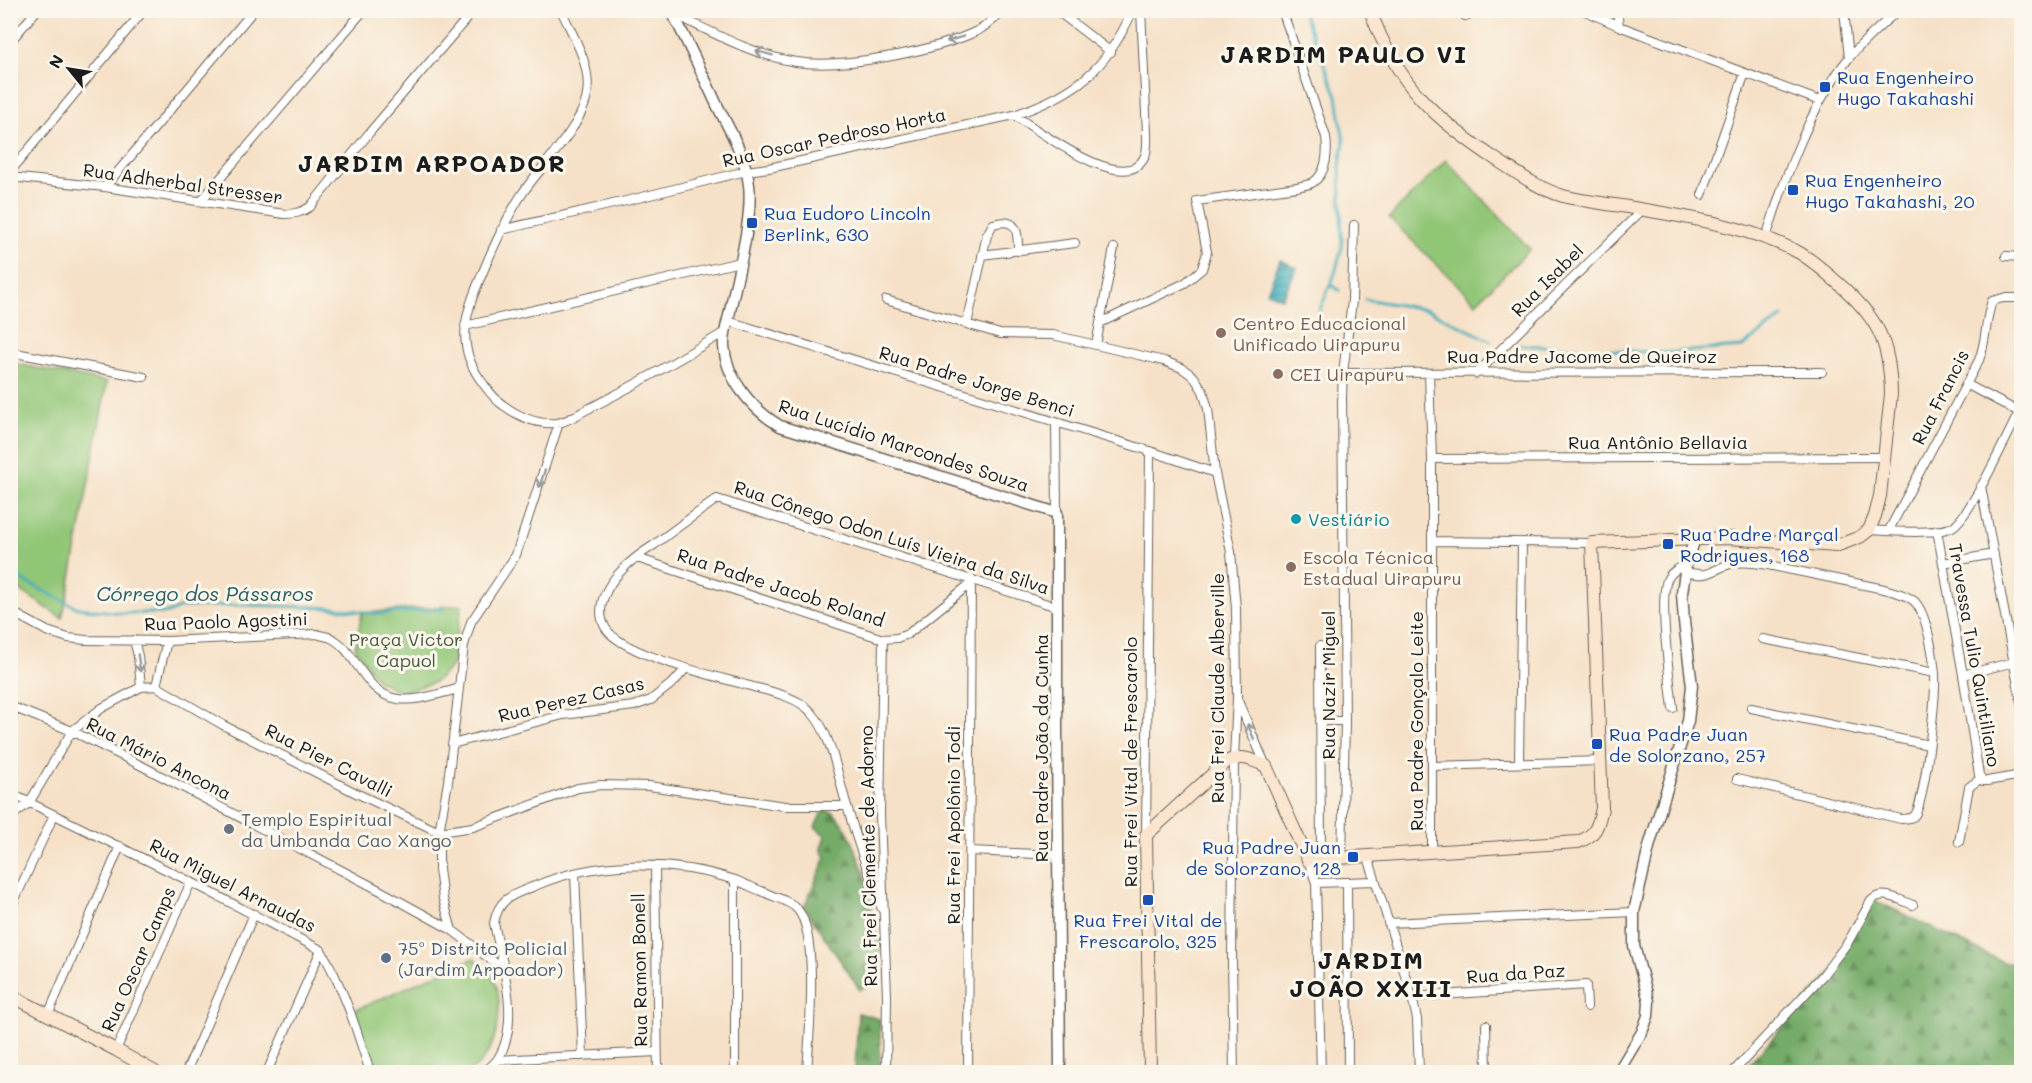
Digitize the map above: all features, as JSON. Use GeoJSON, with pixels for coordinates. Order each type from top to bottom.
{"type":"FeatureCollection","features":[{"type":"Feature","properties":{"kind":"main road"},"geometry":{"type":"LineString","coordinates":[[1146,835],[1226,762],[1234,758],[1251,759],[1266,766],[1308,860],[1432,853],[1578,842],[1588,839],[1595,831],[1602,808],[1592,543],[1728,538],[1836,546],[1860,537],[1869,530],[1875,516],[1880,496],[1891,377],[1876,323],[1860,303],[1798,252],[1766,238],[1694,219],[1562,195],[1530,181],[1446,124],[1420,99],[1395,65],[1382,42],[1370,10]]}},
{"type":"Feature","properties":{"kind":"main road","name":"Rua Frei Vital de Frescarolo"},"geometry":{"type":"LineString","coordinates":[[1146,835],[1150,1072]]}},
{"type":"Feature","properties":{"kind":"main road"},"geometry":{"type":"LineString","coordinates":[[10,995],[155,1072]]}},
{"type":"Feature","properties":{"kind":"street"},"geometry":{"type":"LineString","coordinates":[[10,42],[37,10]]}},
{"type":"Feature","properties":{"kind":"street"},"geometry":{"type":"LineString","coordinates":[[10,172],[144,10]]}},
{"type":"Feature","properties":{"kind":"street"},"geometry":{"type":"LineString","coordinates":[[105,187],[254,10]]}},
{"type":"Feature","properties":{"kind":"street"},"geometry":{"type":"LineString","coordinates":[[201,201],[364,10]]}},
{"type":"Feature","properties":{"kind":"street","name":"Rua Adherbal Stresser"},"geometry":{"type":"LineString","coordinates":[[10,177],[105,187],[295,214],[310,207],[370,132],[474,10]]}},
{"type":"Feature","properties":{"kind":"street"},"geometry":{"type":"LineString","coordinates":[[561,10],[586,66],[588,80],[586,101],[577,120],[523,193],[501,230],[468,307],[465,326],[468,358],[475,373],[495,399],[514,414],[528,419],[559,423],[644,380],[725,332],[740,262],[749,198],[746,171],[730,132],[672,12]]}},
{"type":"Feature","properties":{"kind":"street"},"geometry":{"type":"LineString","coordinates":[[672,12],[756,52],[797,62],[845,63],[913,51],[960,38],[982,29],[1005,10]]}},
{"type":"Feature","properties":{"kind":"street"},"geometry":{"type":"LineString","coordinates":[[1056,10],[1111,52]]}},
{"type":"Feature","properties":{"kind":"street","name":"Rua Oscar Pedroso Horta"},"geometry":{"type":"LineString","coordinates":[[501,230],[746,171],[1014,115],[1051,101],[1073,89],[1111,52],[1133,10]]}},
{"type":"Feature","properties":{"kind":"street"},"geometry":{"type":"LineString","coordinates":[[1014,115],[1088,161],[1106,168],[1118,171],[1130,169],[1140,163],[1145,155],[1147,133],[1141,10]]}},
{"type":"Feature","properties":{"kind":"street"},"geometry":{"type":"LineString","coordinates":[[1100,323],[1185,284],[1196,276],[1205,262],[1207,252],[1197,201],[1311,184],[1318,177],[1328,152],[1326,137],[1281,10]]}},
{"type":"Feature","properties":{"kind":"street"},"geometry":{"type":"LineString","coordinates":[[1458,10],[1465,16],[1473,10]]}},
{"type":"Feature","properties":{"kind":"street"},"geometry":{"type":"LineString","coordinates":[[1583,10],[1619,26],[1820,101]]}},
{"type":"Feature","properties":{"kind":"street"},"geometry":{"type":"LineString","coordinates":[[1617,10],[1619,26]]}},
{"type":"Feature","properties":{"kind":"street"},"geometry":{"type":"LineString","coordinates":[[1844,10],[1849,58]]}},
{"type":"Feature","properties":{"kind":"street"},"geometry":{"type":"LineString","coordinates":[[1766,238],[1782,186],[1820,101],[1831,82],[1849,58],[1898,10]]}},
{"type":"Feature","properties":{"kind":"street"},"geometry":{"type":"LineString","coordinates":[[1702,195],[1745,73]]}},
{"type":"Feature","properties":{"kind":"street","name":"Rua Isabel"},"geometry":{"type":"LineString","coordinates":[[1476,374],[1642,210]]}},
{"type":"Feature","properties":{"kind":"street"},"geometry":{"type":"LineString","coordinates":[[967,324],[982,255],[989,229],[993,224],[998,222],[1015,227],[1018,251]]}},
{"type":"Feature","properties":{"kind":"street","name":"Rua Nazir Miguel"},"geometry":{"type":"LineString","coordinates":[[1342,858],[1345,721],[1343,373],[1352,301],[1354,225]]}},
{"type":"Feature","properties":{"kind":"street"},"geometry":{"type":"LineString","coordinates":[[982,255],[1075,243]]}},
{"type":"Feature","properties":{"kind":"street"},"geometry":{"type":"LineString","coordinates":[[1096,345],[1114,248]]}},
{"type":"Feature","properties":{"kind":"street"},"geometry":{"type":"LineString","coordinates":[[2006,256],[2022,257]]}},
{"type":"Feature","properties":{"kind":"street"},"geometry":{"type":"LineString","coordinates":[[465,326],[740,262]]}},
{"type":"Feature","properties":{"kind":"street","name":"Rua Francis"},"geometry":{"type":"LineString","coordinates":[[1888,530],[1983,351],[1988,311],[1992,301],[2003,298],[2022,298]]}},
{"type":"Feature","properties":{"kind":"street","name":"Rua Frei Claude Alberville"},"geometry":{"type":"LineString","coordinates":[[886,300],[1000,334],[1053,335],[1164,361],[1182,368],[1194,377],[1203,391],[1208,409],[1215,473],[1235,580],[1237,698],[1234,758],[1234,1072]]}},
{"type":"Feature","properties":{"kind":"street","name":"Rua Padre Jorge Benci"},"geometry":{"type":"LineString","coordinates":[[728,321],[1215,473]]}},
{"type":"Feature","properties":{"kind":"street","name":"Rua Lucídio Marcondes Souza"},"geometry":{"type":"LineString","coordinates":[[725,332],[724,347],[728,363],[737,382],[764,417],[780,426],[1057,513]]}},
{"type":"Feature","properties":{"kind":"street"},"geometry":{"type":"LineString","coordinates":[[10,352],[144,377]]}},
{"type":"Feature","properties":{"kind":"street","name":"Rua Padre Jacome de Queiroz"},"geometry":{"type":"LineString","coordinates":[[1343,373],[1822,372]]}},
{"type":"Feature","properties":{"kind":"street","name":"Rua Padre Gonçalo Leite"},"geometry":{"type":"LineString","coordinates":[[1429,373],[1432,459],[1432,853]]}},
{"type":"Feature","properties":{"kind":"street"},"geometry":{"type":"LineString","coordinates":[[1869,530],[1937,530],[1950,528],[1962,519],[2020,409],[1966,384]]}},
{"type":"Feature","properties":{"kind":"street"},"geometry":{"type":"LineString","coordinates":[[452,930],[441,889],[439,832],[448,782],[458,689],[467,633],[471,622],[516,555],[559,423]]}},
{"type":"Feature","properties":{"kind":"street","name":"Rua Padre João da Cunha"},"geometry":{"type":"LineString","coordinates":[[1056,423],[1060,1072]]}},
{"type":"Feature","properties":{"kind":"street","name":"Rua Frei Vital de Frescarolo"},"geometry":{"type":"LineString","coordinates":[[1146,835],[1150,451]]}},
{"type":"Feature","properties":{"kind":"street","name":"Rua Antônio Bellavia"},"geometry":{"type":"LineString","coordinates":[[1432,459],[1884,457]]}},
{"type":"Feature","properties":{"kind":"street","name":"Travessa Tulio Quintiliano"},"geometry":{"type":"LineString","coordinates":[[1981,486],[2022,707]]}},
{"type":"Feature","properties":{"kind":"street","name":"Rua Cônego Odon Luís Vieira da Silva"},"geometry":{"type":"LineString","coordinates":[[637,558],[717,499],[1057,607]]}},
{"type":"Feature","properties":{"kind":"street","name":"Travessa Tulio Quintiliano"},"geometry":{"type":"LineString","coordinates":[[1937,530],[1983,780]]}},
{"type":"Feature","properties":{"kind":"street"},"geometry":{"type":"LineString","coordinates":[[1618,1072],[1642,1032],[1649,1009],[1649,1001],[1634,946],[1634,912],[1650,843],[1688,721],[1691,704],[1692,686],[1682,605],[1686,568],[1695,539]]}},
{"type":"Feature","properties":{"kind":"street"},"geometry":{"type":"LineString","coordinates":[[1432,541],[1592,543]]}},
{"type":"Feature","properties":{"kind":"street"},"geometry":{"type":"LineString","coordinates":[[1519,763],[1522,543]]}},
{"type":"Feature","properties":{"kind":"street"},"geometry":{"type":"LineString","coordinates":[[1943,563],[1994,554]]}},
{"type":"Feature","properties":{"kind":"street"},"geometry":{"type":"LineString","coordinates":[[637,558],[611,582],[604,596],[601,609],[604,627],[615,638],[633,649],[686,668],[775,693],[801,703],[811,711],[820,724],[831,752],[863,857],[882,909]]}},
{"type":"Feature","properties":{"kind":"street","name":"Rua Padre Jacob Roland"},"geometry":{"type":"LineString","coordinates":[[637,558],[883,639],[908,634],[970,581]]}},
{"type":"Feature","properties":{"kind":"street"},"geometry":{"type":"LineString","coordinates":[[1672,708],[1662,594],[1668,576],[1673,571],[1686,568],[1698,575],[1708,574],[1730,564],[1744,562],[1774,566],[1902,594],[1914,601],[1920,609],[1927,631],[1935,673],[1935,698],[1929,745],[1919,808],[1915,815],[1909,819],[1901,819],[1737,779]]}},
{"type":"Feature","properties":{"kind":"street","name":"Rua Frei Apolônio Todi"},"geometry":{"type":"LineString","coordinates":[[968,1072],[970,581]]}},
{"type":"Feature","properties":{"kind":"street","name":"Rua Paolo Agostini"},"geometry":{"type":"LineString","coordinates":[[10,611],[46,631],[68,638],[86,640],[167,641],[317,634],[332,638],[343,648],[366,678],[385,695],[399,699],[413,699],[458,689]]}},
{"type":"Feature","properties":{"kind":"street","name":"Rua Frei Clemente de Adorno"},"geometry":{"type":"LineString","coordinates":[[883,639],[880,815],[887,996],[886,1072]]}},
{"type":"Feature","properties":{"kind":"street"},"geometry":{"type":"LineString","coordinates":[[1763,639],[1935,673]]}},
{"type":"Feature","properties":{"kind":"street"},"geometry":{"type":"LineString","coordinates":[[134,640],[141,687]]}},
{"type":"Feature","properties":{"kind":"street"},"geometry":{"type":"LineString","coordinates":[[10,817],[29,803],[72,731],[102,708],[141,687],[156,686],[167,641]]}},
{"type":"Feature","properties":{"kind":"street","name":"Rua Nazir Miguel"},"geometry":{"type":"LineString","coordinates":[[1320,646],[1321,859]]}},
{"type":"Feature","properties":{"kind":"street"},"geometry":{"type":"LineString","coordinates":[[1963,675],[2013,662]]}},
{"type":"Feature","properties":{"kind":"street","name":"Rua Perez Casas"},"geometry":{"type":"LineString","coordinates":[[452,744],[563,715],[634,706],[651,700],[675,681],[686,668]]}},
{"type":"Feature","properties":{"kind":"street","name":"Rua Pier Cavalli"},"geometry":{"type":"LineString","coordinates":[[156,686],[223,725],[347,789],[439,832]]}},
{"type":"Feature","properties":{"kind":"street"},"geometry":{"type":"LineString","coordinates":[[1237,698],[1266,766]]}},
{"type":"Feature","properties":{"kind":"street","name":"Rua Mário Ancona"},"geometry":{"type":"LineString","coordinates":[[10,706],[72,731],[381,891],[452,930],[503,969]]}},
{"type":"Feature","properties":{"kind":"street"},"geometry":{"type":"LineString","coordinates":[[1751,708],[1929,745]]}},
{"type":"Feature","properties":{"kind":"street"},"geometry":{"type":"LineString","coordinates":[[1320,721],[1345,721]]}},
{"type":"Feature","properties":{"kind":"street"},"geometry":{"type":"LineString","coordinates":[[1433,766],[1601,760]]}},
{"type":"Feature","properties":{"kind":"street"},"geometry":{"type":"LineString","coordinates":[[1959,842],[1969,787],[1983,780],[2022,775]]}},
{"type":"Feature","properties":{"kind":"street"},"geometry":{"type":"LineString","coordinates":[[439,832],[473,826],[578,788],[601,785],[650,786],[785,807],[847,806]]}},
{"type":"Feature","properties":{"kind":"street","name":"Rua Miguel Arnaudas"},"geometry":{"type":"LineString","coordinates":[[10,793],[120,846],[321,950],[345,997],[370,1072]]}},
{"type":"Feature","properties":{"kind":"street"},"geometry":{"type":"LineString","coordinates":[[10,910],[54,815]]}},
{"type":"Feature","properties":{"kind":"street"},"geometry":{"type":"LineString","coordinates":[[48,1015],[120,846]]}},
{"type":"Feature","properties":{"kind":"street"},"geometry":{"type":"LineString","coordinates":[[970,851],[1057,855]]}},
{"type":"Feature","properties":{"kind":"street"},"geometry":{"type":"LineString","coordinates":[[1368,857],[1412,997],[1417,1026],[1419,1072]]}},
{"type":"Feature","properties":{"kind":"street"},"geometry":{"type":"LineString","coordinates":[[1308,860],[1316,883],[1321,1072]]}},
{"type":"Feature","properties":{"kind":"street"},"geometry":{"type":"LineString","coordinates":[[483,1072],[497,1060],[505,1041],[509,1021],[509,996],[494,923],[502,902],[514,894],[552,878],[614,868],[655,867],[690,870],[735,880],[790,904],[798,910],[804,921],[811,980],[807,1072]]}},
{"type":"Feature","properties":{"kind":"street","name":"Rua Ramon Bonell"},"geometry":{"type":"LineString","coordinates":[[655,867],[658,1072]]}},
{"type":"Feature","properties":{"kind":"street"},"geometry":{"type":"LineString","coordinates":[[575,874],[583,1056]]}},
{"type":"Feature","properties":{"kind":"street"},"geometry":{"type":"LineString","coordinates":[[735,880],[735,1072]]}},
{"type":"Feature","properties":{"kind":"street"},"geometry":{"type":"LineString","coordinates":[[1316,883],[1375,881]]}},
{"type":"Feature","properties":{"kind":"street","name":"Rua Oscar Camps"},"geometry":{"type":"LineString","coordinates":[[116,1050],[191,882]]}},
{"type":"Feature","properties":{"kind":"street"},"geometry":{"type":"LineString","coordinates":[[1347,882],[1348,1072]]}},
{"type":"Feature","properties":{"kind":"street"},"geometry":{"type":"LineString","coordinates":[[1733,1072],[1828,969],[1848,942],[1875,896],[1881,895],[1913,905]]}},
{"type":"Feature","properties":{"kind":"street"},"geometry":{"type":"LineString","coordinates":[[1388,923],[1634,912]]}},
{"type":"Feature","properties":{"kind":"street"},"geometry":{"type":"LineString","coordinates":[[186,1072],[254,914]]}},
{"type":"Feature","properties":{"kind":"street"},"geometry":{"type":"LineString","coordinates":[[267,1072],[321,950]]}},
{"type":"Feature","properties":{"kind":"street","name":"Rua da Paz"},"geometry":{"type":"LineString","coordinates":[[1412,997],[1586,985],[1587,1007]]}},
{"type":"Feature","properties":{"kind":"street"},"geometry":{"type":"LineString","coordinates":[[1486,1025],[1486,1072]]}},
{"type":"Feature","properties":{"kind":"street"},"geometry":{"type":"LineString","coordinates":[[497,1060],[657,1052]]}},
{"type":"Feature","properties":{"kind":"green space"},"geometry":{"type":"Polygon","coordinates":[[[1446,160],[1530,249],[1476,303],[1389,218],[1446,160]]]}},
{"type":"Feature","properties":{"kind":"green space"},"geometry":{"type":"Polygon","coordinates":[[[11,363],[107,382],[62,618],[11,584],[11,363]]]}},
{"type":"Feature","properties":{"kind":"green space","name":"Praça Victor Capuol"},"geometry":{"type":"Polygon","coordinates":[[[462,605],[452,666],[435,682],[403,692],[378,681],[355,648],[362,613],[462,605]]]}},
{"type":"Feature","properties":{"kind":"green space"},"geometry":{"type":"Polygon","coordinates":[[[823,810],[834,813],[843,824],[864,872],[880,954],[878,978],[860,990],[804,907],[826,857],[821,850],[826,836],[815,827],[823,810]]]}},
{"type":"Feature","properties":{"kind":"green space"},"geometry":{"type":"Polygon","coordinates":[[[1870,898],[2005,963],[2021,963],[2021,1072],[1742,1072],[1838,965],[1870,898]]]}},
{"type":"Feature","properties":{"kind":"green space"},"geometry":{"type":"Polygon","coordinates":[[[474,958],[493,978],[499,1002],[497,1030],[486,1056],[477,1066],[465,1073],[375,1072],[353,1011],[474,958]]]}},
{"type":"Feature","properties":{"kind":"green space"},"geometry":{"type":"Polygon","coordinates":[[[858,1013],[880,1019],[880,1072],[855,1072],[858,1013]]]}},
{"type":"Feature","properties":{"kind":"water"},"geometry":{"type":"Polygon","coordinates":[[[1280,260],[1297,268],[1282,298],[1267,292],[1280,260]]]}},
{"type":"Feature","properties":{"kind":"waterway"},"geometry":{"type":"LineString","coordinates":[[1302,10],[1337,96],[1344,143],[1340,165],[1342,247],[1335,273],[1319,312]]}},
{"type":"Feature","properties":{"kind":"waterway"},"geometry":{"type":"LineString","coordinates":[[1330,285],[1339,290]]}},
{"type":"Feature","properties":{"kind":"waterway"},"geometry":{"type":"LineString","coordinates":[[1365,299],[1428,310],[1491,341]]}},
{"type":"Feature","properties":{"kind":"waterway"},"geometry":{"type":"LineString","coordinates":[[1521,345],[1663,353],[1742,347],[1783,317]]}},
{"type":"Feature","properties":{"kind":"waterway","name":"Córrego dos Pássaros"},"geometry":{"type":"LineString","coordinates":[[10,574],[78,608],[121,613],[168,613],[181,607],[245,605],[335,608],[378,614],[443,609]]}},
{"type":"Feature","properties":{"kind":"place","name":"Rua Engenheiro Hugo Takahashi"},"geometry":{"type":"Point","coordinates":[1825,87]}},
{"type":"Feature","properties":{"kind":"place","name":"Rua Engenheiro Hugo Takahashi, 20"},"geometry":{"type":"Point","coordinates":[1793,190]}},
{"type":"Feature","properties":{"kind":"place","name":"Rua Eudoro Lincoln Berlink, 630"},"geometry":{"type":"Point","coordinates":[752,223]}},
{"type":"Feature","properties":{"kind":"place","name":"Centro Educacional Unificado Uirapuru"},"geometry":{"type":"Point","coordinates":[1221,333]}},
{"type":"Feature","properties":{"kind":"place","name":"CEI Uirapuru"},"geometry":{"type":"Point","coordinates":[1278,374]}},
{"type":"Feature","properties":{"kind":"place","name":"Vestiário"},"geometry":{"type":"Point","coordinates":[1296,519]}},
{"type":"Feature","properties":{"kind":"place","name":"Rua Padre Marçal Rodrigues, 168"},"geometry":{"type":"Point","coordinates":[1668,544]}},
{"type":"Feature","properties":{"kind":"place","name":"Escola Técnica Estadual Uirapuru"},"geometry":{"type":"Point","coordinates":[1291,567]}},
{"type":"Feature","properties":{"kind":"place","name":"Rua Padre Juan de Solorzano, 257"},"geometry":{"type":"Point","coordinates":[1597,744]}},
{"type":"Feature","properties":{"kind":"place","name":"Templo Espiritual da Umbanda Cao Xango"},"geometry":{"type":"Point","coordinates":[229,829]}},
{"type":"Feature","properties":{"kind":"place","name":"Rua Padre Juan de Solorzano, 128"},"geometry":{"type":"Point","coordinates":[1353,857]}},
{"type":"Feature","properties":{"kind":"place","name":"Rua Frei Vital de Frescarolo, 325"},"geometry":{"type":"Point","coordinates":[1148,900]}},
{"type":"Feature","properties":{"kind":"place","name":"75º Distrito Policial (Jardim Arpoador)"},"geometry":{"type":"Point","coordinates":[386,958]}},
{"type":"Feature","properties":{"kind":"district","name":"JARDIM PAULO VI"},"geometry":{"type":"Point","coordinates":[1344,53]}},
{"type":"Feature","properties":{"kind":"district","name":"JARDIM ARPOADOR"},"geometry":{"type":"Point","coordinates":[432,162]}},
{"type":"Feature","properties":{"kind":"district","name":"JARDIM JOÃO XXIII"},"geometry":{"type":"Point","coordinates":[1371,973]}}]}
